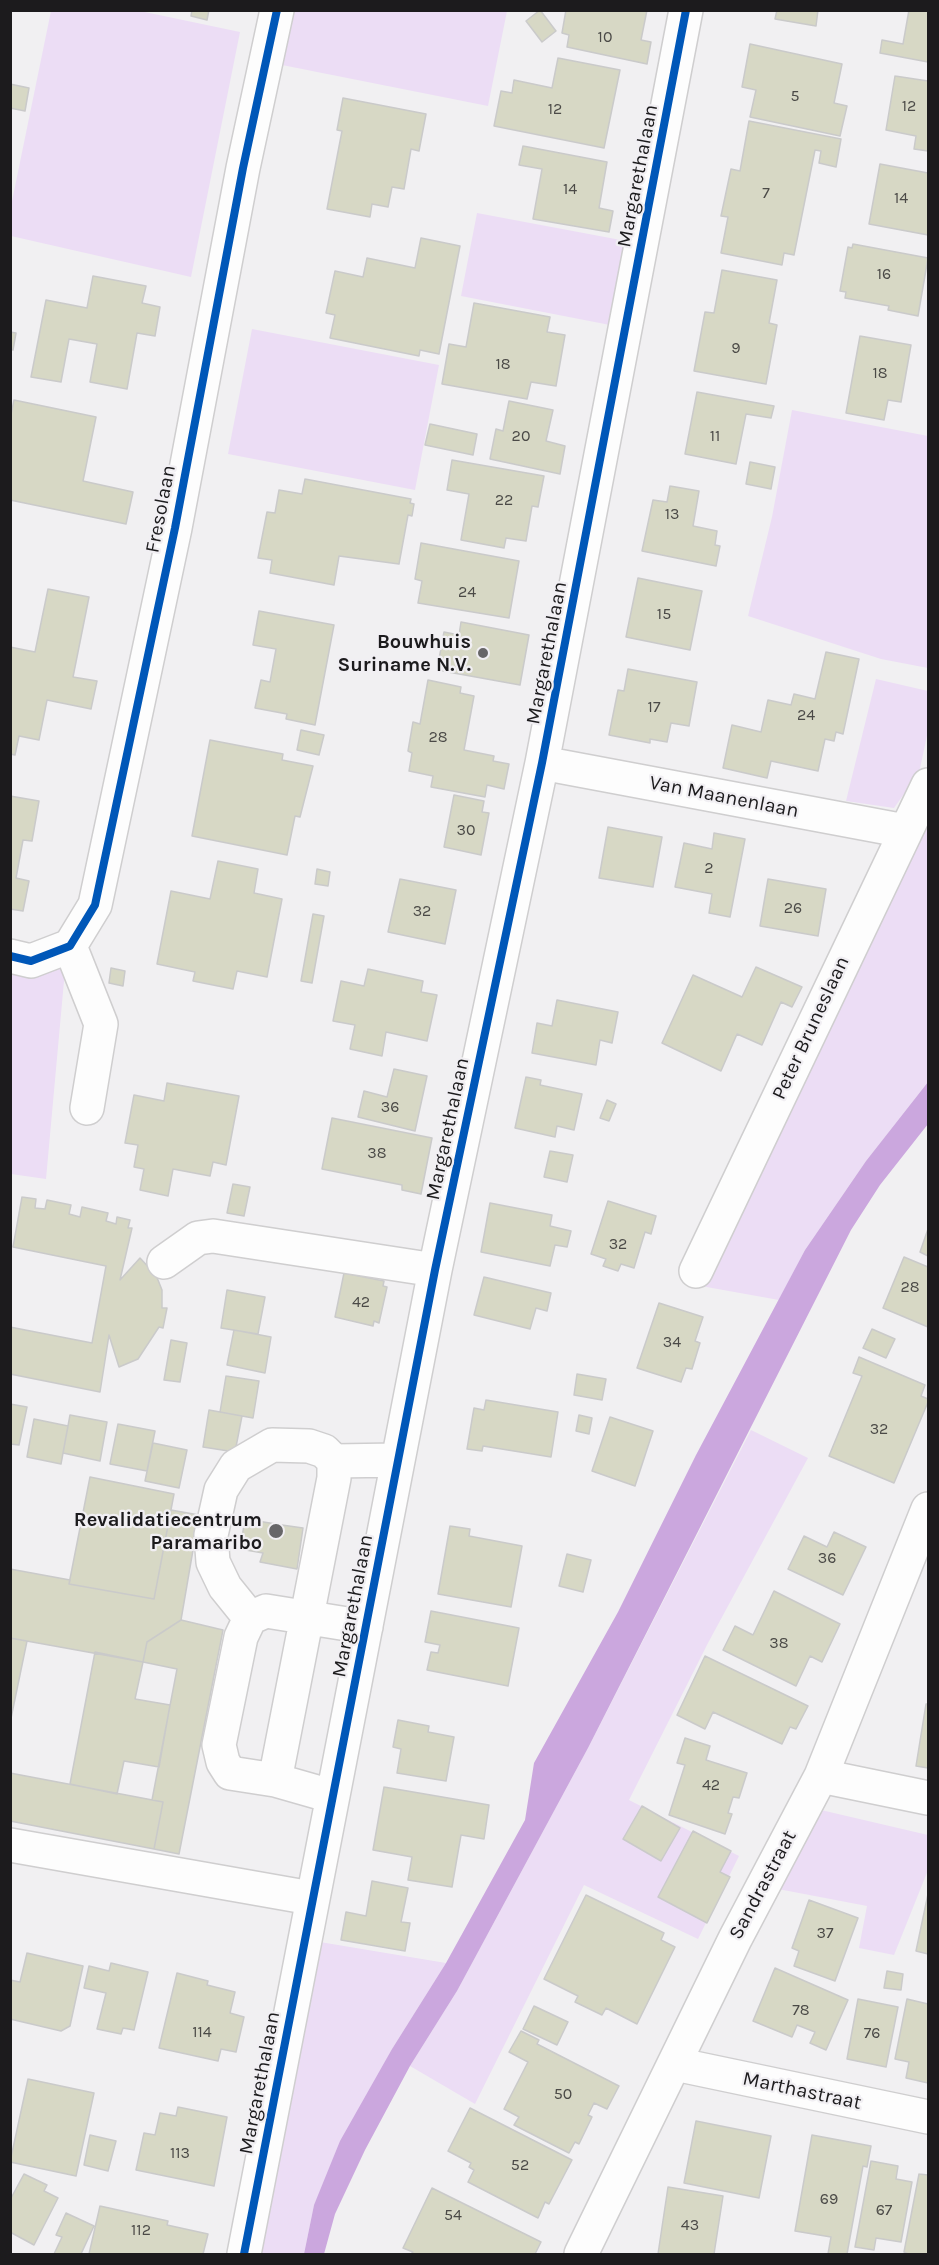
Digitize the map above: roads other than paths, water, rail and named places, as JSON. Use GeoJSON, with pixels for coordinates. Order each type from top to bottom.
{"type":"FeatureCollection","features":[{"type":"Feature","properties":{"kind":"street","name":"Fresolaan"},"geometry":{"type":"LineString","coordinates":[[70,946],[95,905],[175,528],[243,168],[277,10]]}},
{"type":"Feature","properties":{"kind":"street","name":"Margarethalaan"},"geometry":{"type":"LineString","coordinates":[[244,2254],[311,1898],[435,1270],[542,763],[686,10]]}},
{"type":"Feature","properties":{"kind":"street","name":"Van Maanenlaan"},"geometry":{"type":"LineString","coordinates":[[542,763],[905,831]]}},
{"type":"Feature","properties":{"kind":"street","name":"Peter Bruneslaan"},"geometry":{"type":"LineString","coordinates":[[696,1271],[928,785]]}},
{"type":"Feature","properties":{"kind":"street"},"geometry":{"type":"LineString","coordinates":[[10,956],[31,961],[70,946],[101,1024],[87,1108]]}},
{"type":"Feature","properties":{"kind":"street"},"geometry":{"type":"LineString","coordinates":[[164,1262],[198,1238],[213,1236],[435,1270]]}},
{"type":"Feature","properties":{"kind":"street"},"geometry":{"type":"LineString","coordinates":[[250,1618],[225,1587],[213,1562],[211,1534],[220,1490],[236,1466],[272,1445],[309,1446],[324,1451],[334,1461],[398,1460]]}},
{"type":"Feature","properties":{"kind":"street"},"geometry":{"type":"LineString","coordinates":[[275,1780],[305,1618],[327,1516],[334,1461]]}},
{"type":"Feature","properties":{"kind":"street","name":"Sandrastraat"},"geometry":{"type":"LineString","coordinates":[[581,2254],[735,1939],[820,1776],[928,1509]]}},
{"type":"Feature","properties":{"kind":"street"},"geometry":{"type":"LineString","coordinates":[[332,1796],[275,1780],[230,1773],[223,1762],[219,1745],[241,1636],[250,1618],[266,1611],[366,1627]]}},
{"type":"Feature","properties":{"kind":"street"},"geometry":{"type":"LineString","coordinates":[[820,1776],[928,1798]]}},
{"type":"Feature","properties":{"kind":"street"},"geometry":{"type":"LineString","coordinates":[[10,1845],[311,1898]]}},
{"type":"Feature","properties":{"kind":"street","name":"Marthastraat"},"geometry":{"type":"LineString","coordinates":[[675,2064],[928,2117]]}},
{"type":"Feature","properties":{"kind":"place","name":"Bouwhuis Suriname N.V."},"geometry":{"type":"Point","coordinates":[483,653]}},
{"type":"Feature","properties":{"kind":"place","name":"Revalidatiecentrum Paramaribo"},"geometry":{"type":"Point","coordinates":[276,1531]}}]}
